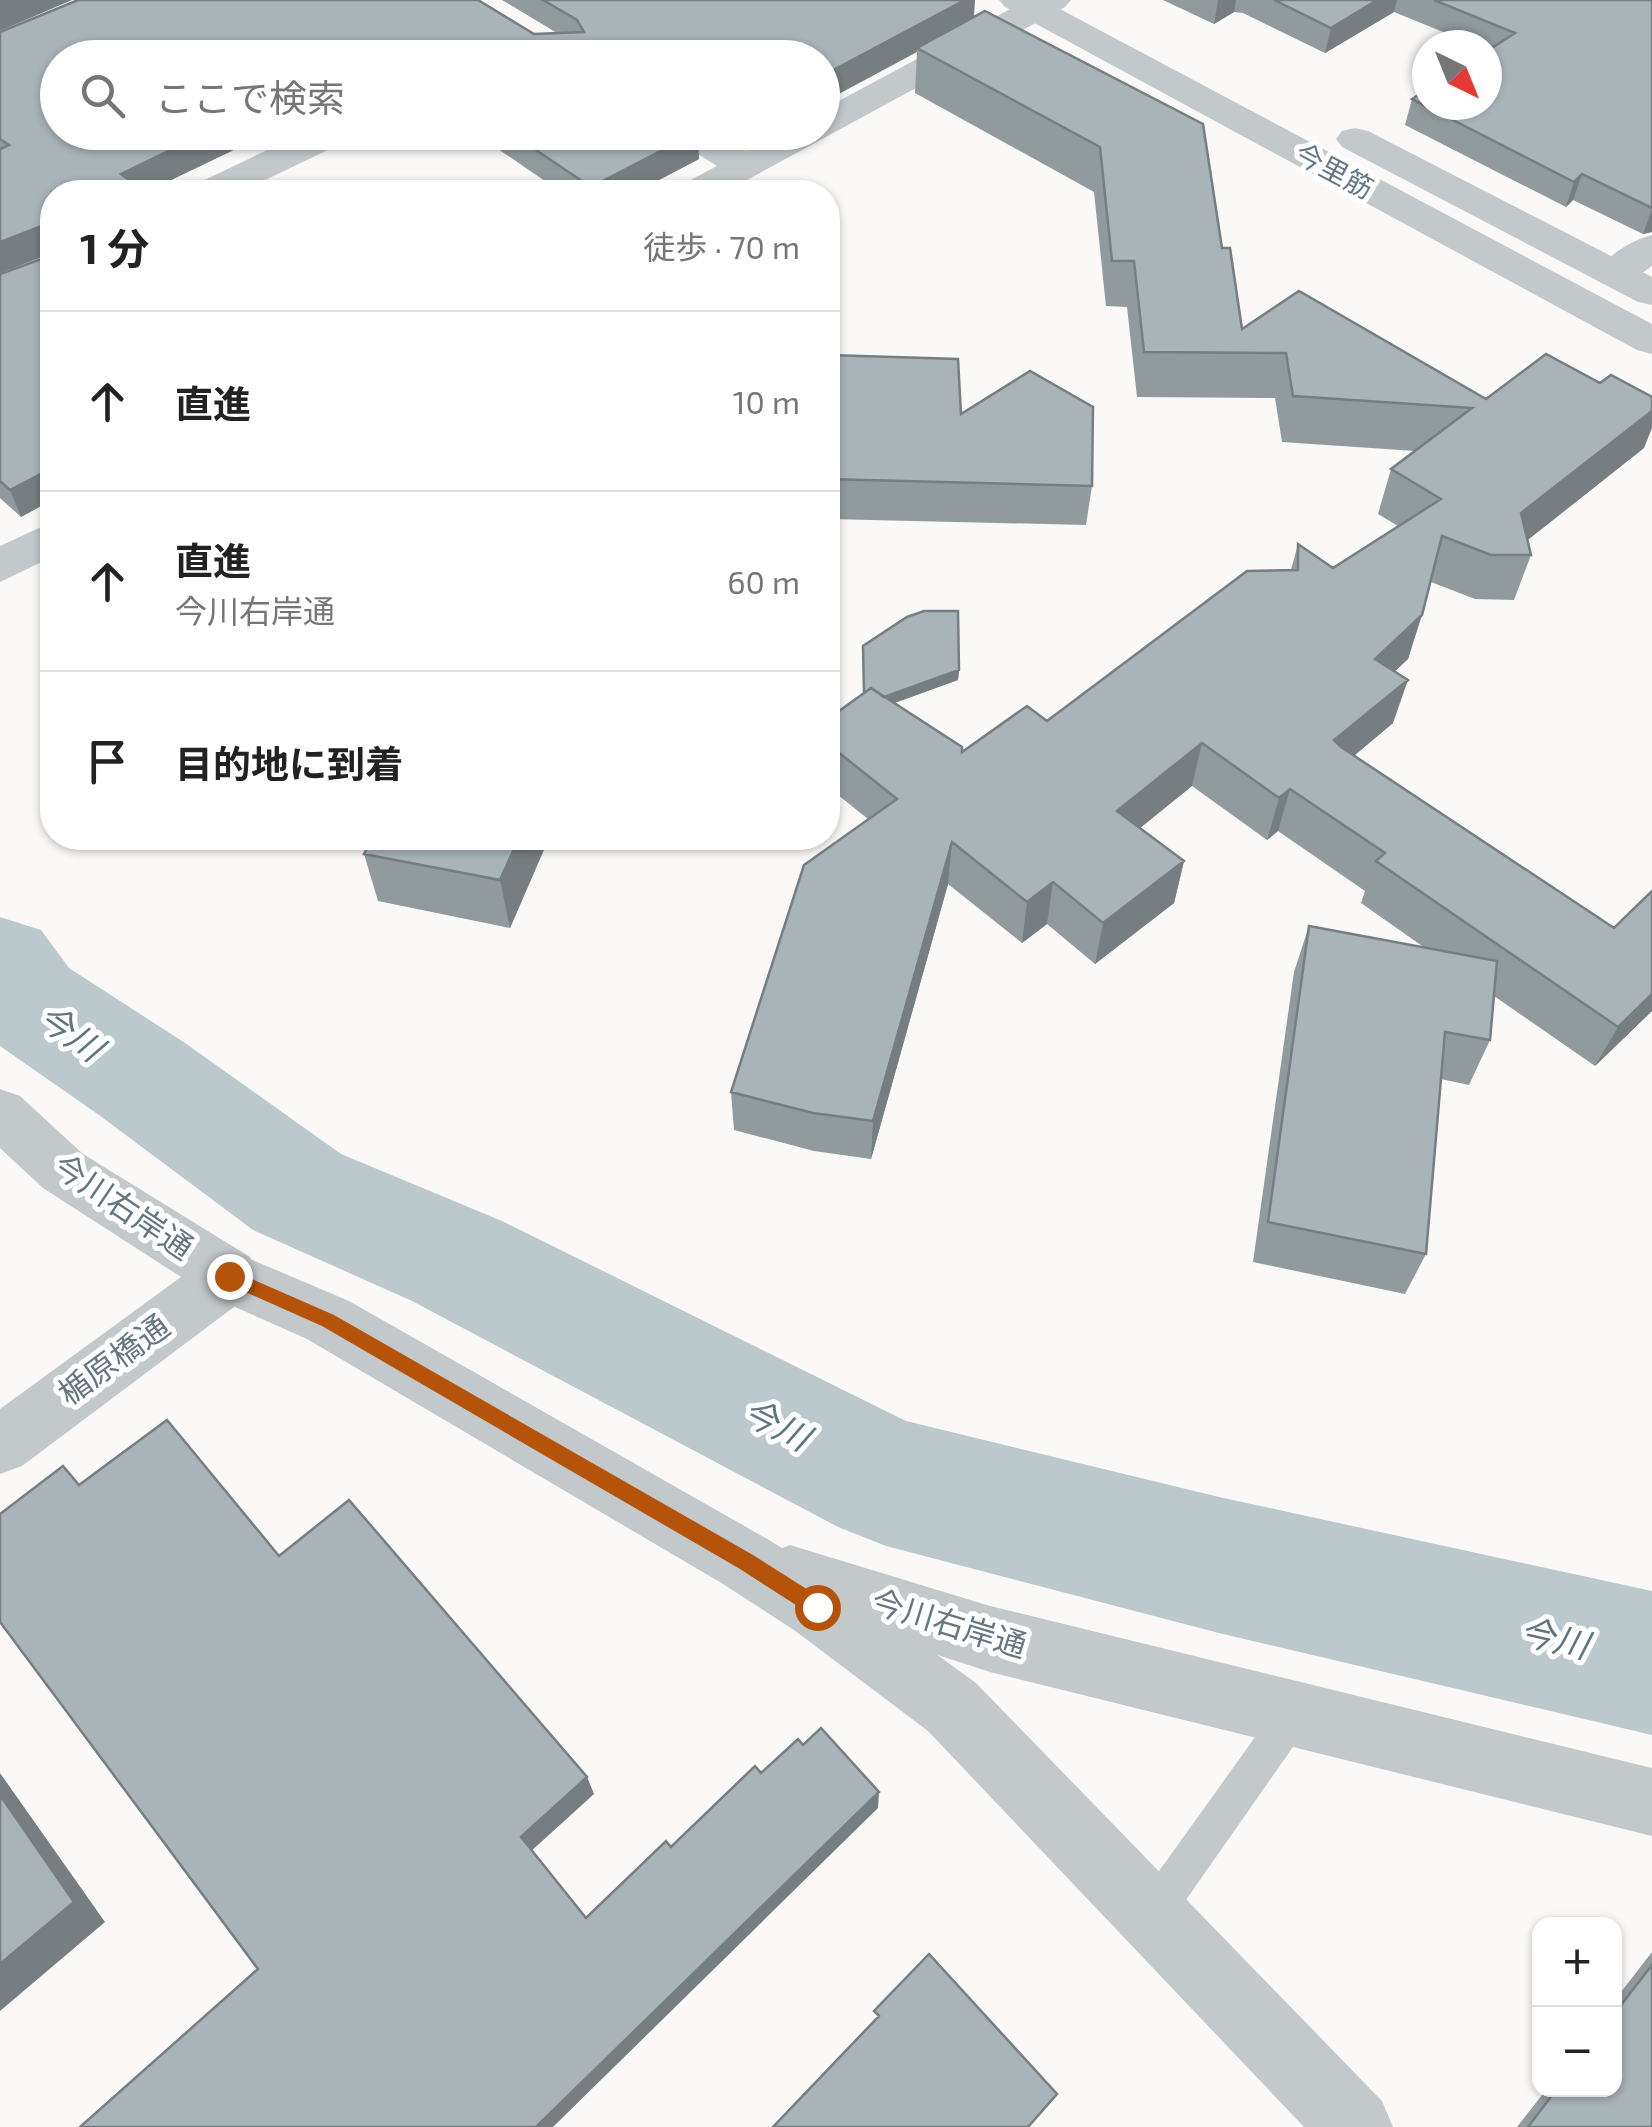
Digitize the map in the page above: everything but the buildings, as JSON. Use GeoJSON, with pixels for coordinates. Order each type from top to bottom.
{"type":"FeatureCollection","features":[{"type":"Feature","properties":{"kind":"street","name":"今里筋"},"geometry":{"type":"LineString","coordinates":[[1086,0],[1284,102]]}},
{"type":"Feature","properties":{"kind":"street","name":"今里筋"},"geometry":{"type":"LineString","coordinates":[[1035,3],[1652,342]]}},
{"type":"Feature","properties":{"kind":"street"},"geometry":{"type":"LineString","coordinates":[[840,115],[1035,3]]}},
{"type":"Feature","properties":{"kind":"street","name":"今里筋"},"geometry":{"type":"LineString","coordinates":[[1318,120],[1652,294]]}},
{"type":"Feature","properties":{"kind":"street"},"geometry":{"type":"LineString","coordinates":[[235,180],[298,150]]}},
{"type":"Feature","properties":{"kind":"street"},"geometry":{"type":"LineString","coordinates":[[717,150],[745,167]]}},
{"type":"Feature","properties":{"kind":"street"},"geometry":{"type":"LineString","coordinates":[[720,180],[776,150]]}},
{"type":"Feature","properties":{"kind":"street"},"geometry":{"type":"LineString","coordinates":[[1614,274],[1652,247]]}},
{"type":"Feature","properties":{"kind":"street"},"geometry":{"type":"LineString","coordinates":[[0,566],[40,544]]}},
{"type":"Feature","properties":{"kind":"street","name":"今川右岸通"},"geometry":{"type":"LineString","coordinates":[[0,1113],[64,1171],[229,1276],[328,1320],[746,1562],[990,1639],[1652,1802]]}},
{"type":"Feature","properties":{"kind":"street","name":"楯原橋通"},"geometry":{"type":"LineString","coordinates":[[0,1445],[229,1276]]}},
{"type":"Feature","properties":{"kind":"street"},"geometry":{"type":"LineString","coordinates":[[746,1562],[817,1607],[952,1706],[1356,2127]]}},
{"type":"Feature","properties":{"kind":"lane"},"geometry":{"type":"LineString","coordinates":[[1153,1913],[1294,1714]]}},
{"type":"Feature","properties":{"kind":"waterway","name":"今川"},"geometry":{"type":"LineString","coordinates":[[0,963],[27,1002],[142,1079],[297,1192],[457,1261],[886,1481],[1219,1565],[1652,1663]]}},
{"type":"Feature","properties":{"kind":"route"},"geometry":{"type":"LineString","coordinates":[[229,1276],[328,1320],[817,1607]]}}]}
